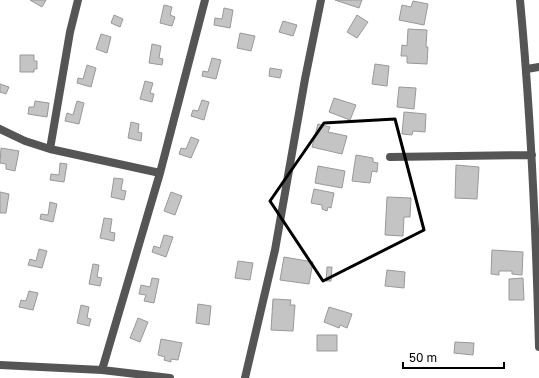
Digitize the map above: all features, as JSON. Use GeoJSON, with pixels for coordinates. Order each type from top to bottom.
{"type":"FeatureCollection","features":[{"type":"Feature","properties":{"kind":"street"},"geometry":{"type":"LineString","coordinates":[[50,149],[70,32],[78,0]]}},
{"type":"Feature","properties":{"kind":"street"},"geometry":{"type":"LineString","coordinates":[[102,370],[160,173],[205,0]]}},
{"type":"Feature","properties":{"kind":"street"},"geometry":{"type":"LineString","coordinates":[[244,378],[275,250],[305,79],[321,0]]}},
{"type":"Feature","properties":{"kind":"street"},"geometry":{"type":"LineString","coordinates":[[520,0],[527,69],[537,222],[539,347]]}},
{"type":"Feature","properties":{"kind":"street"},"geometry":{"type":"LineString","coordinates":[[527,69],[539,67]]}},
{"type":"Feature","properties":{"kind":"street"},"geometry":{"type":"LineString","coordinates":[[0,129],[26,141],[50,149],[160,173]]}},
{"type":"Feature","properties":{"kind":"street"},"geometry":{"type":"LineString","coordinates":[[390,157],[532,155]]}},
{"type":"Feature","properties":{"kind":"street"},"geometry":{"type":"LineString","coordinates":[[0,365],[102,370],[165,378]]}},
{"type":"Feature","properties":{"kind":"highlighted area"},"geometry":{"type":"Polygon","coordinates":[[[395,119],[424,230],[323,281],[270,201],[324,123],[395,119]]]}},
{"type":"Feature","properties":{"kind":"building"},"geometry":{"type":"Polygon","coordinates":[[[30,0],[46,0],[42,7],[30,0]]]}},
{"type":"Feature","properties":{"kind":"building"},"geometry":{"type":"Polygon","coordinates":[[[335,0],[362,0],[359,8],[335,0]]]}},
{"type":"Feature","properties":{"kind":"building"},"geometry":{"type":"Polygon","coordinates":[[[413,1],[428,4],[424,25],[399,20],[402,5],[411,7],[413,1]]]}},
{"type":"Feature","properties":{"kind":"building"},"geometry":{"type":"Polygon","coordinates":[[[164,5],[172,7],[170,15],[175,17],[172,26],[160,23],[164,5]]]}},
{"type":"Feature","properties":{"kind":"building"},"geometry":{"type":"Polygon","coordinates":[[[224,8],[233,10],[230,28],[214,25],[215,18],[222,19],[224,8]]]}},
{"type":"Feature","properties":{"kind":"building"},"geometry":{"type":"Polygon","coordinates":[[[114,15],[123,19],[120,27],[111,23],[114,15]]]}},
{"type":"Feature","properties":{"kind":"building"},"geometry":{"type":"Polygon","coordinates":[[[357,15],[368,22],[357,38],[347,32],[357,15]]]}},
{"type":"Feature","properties":{"kind":"building"},"geometry":{"type":"Polygon","coordinates":[[[283,21],[297,25],[293,36],[279,32],[283,21]]]}},
{"type":"Feature","properties":{"kind":"building"},"geometry":{"type":"Polygon","coordinates":[[[408,29],[427,30],[427,64],[407,63],[407,56],[401,56],[402,45],[407,46],[408,29]]]}},
{"type":"Feature","properties":{"kind":"building"},"geometry":{"type":"Polygon","coordinates":[[[240,33],[255,36],[251,51],[237,48],[240,33]]]}},
{"type":"Feature","properties":{"kind":"building"},"geometry":{"type":"Polygon","coordinates":[[[101,34],[111,37],[107,53],[96,49],[101,34]]]}},
{"type":"Feature","properties":{"kind":"building"},"geometry":{"type":"Polygon","coordinates":[[[152,44],[161,46],[159,58],[163,59],[162,65],[149,63],[152,44]]]}},
{"type":"Feature","properties":{"kind":"building"},"geometry":{"type":"Polygon","coordinates":[[[20,55],[34,55],[34,61],[37,61],[37,69],[34,69],[34,72],[20,72],[20,55]]]}},
{"type":"Feature","properties":{"kind":"building"},"geometry":{"type":"Polygon","coordinates":[[[212,58],[221,60],[216,79],[202,76],[203,71],[208,72],[212,58]]]}},
{"type":"Feature","properties":{"kind":"building"},"geometry":{"type":"Polygon","coordinates":[[[375,64],[389,66],[387,86],[372,84],[375,64]]]}},
{"type":"Feature","properties":{"kind":"building"},"geometry":{"type":"Polygon","coordinates":[[[87,65],[96,68],[91,87],[77,83],[78,78],[83,79],[87,65]]]}},
{"type":"Feature","properties":{"kind":"building"},"geometry":{"type":"Polygon","coordinates":[[[270,68],[282,70],[280,78],[269,76],[270,68]]]}},
{"type":"Feature","properties":{"kind":"building"},"geometry":{"type":"Polygon","coordinates":[[[145,81],[153,83],[150,93],[154,94],[152,102],[140,99],[145,81]]]}},
{"type":"Feature","properties":{"kind":"building"},"geometry":{"type":"Polygon","coordinates":[[[0,84],[9,87],[6,94],[0,92],[0,84]]]}},
{"type":"Feature","properties":{"kind":"building"},"geometry":{"type":"Polygon","coordinates":[[[399,87],[416,88],[414,109],[397,107],[399,87]]]}},
{"type":"Feature","properties":{"kind":"building"},"geometry":{"type":"Polygon","coordinates":[[[334,98],[356,105],[350,120],[329,112],[334,98]]]}},
{"type":"Feature","properties":{"kind":"building"},"geometry":{"type":"Polygon","coordinates":[[[202,100],[209,102],[204,120],[191,116],[193,110],[198,111],[202,100]]]}},
{"type":"Feature","properties":{"kind":"building"},"geometry":{"type":"Polygon","coordinates":[[[35,101],[49,103],[47,117],[28,114],[29,107],[34,107],[35,101]]]}},
{"type":"Feature","properties":{"kind":"building"},"geometry":{"type":"Polygon","coordinates":[[[77,101],[84,103],[79,124],[65,121],[67,113],[73,115],[77,101]]]}},
{"type":"Feature","properties":{"kind":"building"},"geometry":{"type":"Polygon","coordinates":[[[404,112],[426,114],[425,132],[413,131],[412,135],[402,134],[404,112]]]}},
{"type":"Feature","properties":{"kind":"building"},"geometry":{"type":"Polygon","coordinates":[[[131,122],[139,124],[138,132],[142,133],[141,141],[128,138],[131,122]]]}},
{"type":"Feature","properties":{"kind":"building"},"geometry":{"type":"Polygon","coordinates":[[[318,124],[330,127],[328,132],[347,136],[342,154],[312,147],[318,124]]]}},
{"type":"Feature","properties":{"kind":"building"},"geometry":{"type":"Polygon","coordinates":[[[191,137],[199,140],[191,158],[179,154],[181,148],[186,149],[191,137]]]}},
{"type":"Feature","properties":{"kind":"building"},"geometry":{"type":"Polygon","coordinates":[[[1,148],[19,151],[15,171],[6,169],[6,164],[0,163],[1,148]]]}},
{"type":"Feature","properties":{"kind":"building"},"geometry":{"type":"Polygon","coordinates":[[[356,155],[373,158],[373,162],[378,163],[377,172],[372,171],[370,183],[352,181],[356,155]]]}},
{"type":"Feature","properties":{"kind":"building"},"geometry":{"type":"Polygon","coordinates":[[[60,163],[67,164],[64,182],[50,180],[51,174],[59,175],[60,163]]]}},
{"type":"Feature","properties":{"kind":"building"},"geometry":{"type":"Polygon","coordinates":[[[456,165],[479,167],[477,199],[455,198],[456,165]]]}},
{"type":"Feature","properties":{"kind":"building"},"geometry":{"type":"Polygon","coordinates":[[[318,166],[345,171],[342,188],[315,183],[318,166]]]}},
{"type":"Feature","properties":{"kind":"building"},"geometry":{"type":"Polygon","coordinates":[[[114,178],[123,179],[121,190],[126,191],[124,200],[111,197],[114,178]]]}},
{"type":"Feature","properties":{"kind":"building"},"geometry":{"type":"Polygon","coordinates":[[[314,189],[334,193],[331,208],[328,207],[327,211],[322,209],[322,205],[311,203],[314,189]]]}},
{"type":"Feature","properties":{"kind":"building"},"geometry":{"type":"Polygon","coordinates":[[[0,192],[9,194],[6,213],[0,213],[0,192]]]}},
{"type":"Feature","properties":{"kind":"building"},"geometry":{"type":"Polygon","coordinates":[[[171,192],[182,196],[175,215],[164,211],[171,192]]]}},
{"type":"Feature","properties":{"kind":"building"},"geometry":{"type":"Polygon","coordinates":[[[387,197],[411,198],[410,217],[404,217],[403,236],[385,235],[387,197]]]}},
{"type":"Feature","properties":{"kind":"building"},"geometry":{"type":"Polygon","coordinates":[[[50,202],[57,204],[53,222],[40,219],[41,214],[48,215],[50,202]]]}},
{"type":"Feature","properties":{"kind":"building"},"geometry":{"type":"Polygon","coordinates":[[[104,218],[112,219],[110,232],[115,233],[114,241],[100,238],[104,218]]]}},
{"type":"Feature","properties":{"kind":"building"},"geometry":{"type":"Polygon","coordinates":[[[164,235],[173,237],[166,257],[152,252],[154,246],[160,248],[164,235]]]}},
{"type":"Feature","properties":{"kind":"building"},"geometry":{"type":"Polygon","coordinates":[[[39,249],[47,251],[42,268],[28,265],[30,259],[36,261],[39,249]]]}},
{"type":"Feature","properties":{"kind":"building"},"geometry":{"type":"Polygon","coordinates":[[[492,250],[523,252],[522,275],[512,274],[512,271],[499,271],[499,275],[491,274],[492,250]]]}},
{"type":"Feature","properties":{"kind":"building"},"geometry":{"type":"Polygon","coordinates":[[[284,257],[313,262],[309,284],[280,280],[284,257]]]}},
{"type":"Feature","properties":{"kind":"building"},"geometry":{"type":"Polygon","coordinates":[[[238,261],[253,263],[250,280],[235,278],[238,261]]]}},
{"type":"Feature","properties":{"kind":"building"},"geometry":{"type":"Polygon","coordinates":[[[93,264],[99,265],[97,277],[102,278],[100,286],[89,284],[93,264]]]}},
{"type":"Feature","properties":{"kind":"building"},"geometry":{"type":"Polygon","coordinates":[[[327,267],[332,267],[331,281],[326,281],[327,267]]]}},
{"type":"Feature","properties":{"kind":"building"},"geometry":{"type":"Polygon","coordinates":[[[387,270],[405,272],[404,288],[385,286],[387,270]]]}},
{"type":"Feature","properties":{"kind":"building"},"geometry":{"type":"Polygon","coordinates":[[[152,278],[159,279],[154,303],[144,301],[146,295],[139,294],[141,285],[150,287],[152,278]]]}},
{"type":"Feature","properties":{"kind":"building"},"geometry":{"type":"Polygon","coordinates":[[[523,278],[524,300],[509,300],[509,279],[523,278]]]}},
{"type":"Feature","properties":{"kind":"building"},"geometry":{"type":"Polygon","coordinates":[[[29,291],[38,293],[33,310],[19,307],[21,300],[26,301],[29,291]]]}},
{"type":"Feature","properties":{"kind":"building"},"geometry":{"type":"Polygon","coordinates":[[[273,299],[291,300],[290,305],[295,305],[293,331],[271,330],[273,299]]]}},
{"type":"Feature","properties":{"kind":"building"},"geometry":{"type":"Polygon","coordinates":[[[198,304],[211,306],[209,325],[196,323],[198,304]]]}},
{"type":"Feature","properties":{"kind":"building"},"geometry":{"type":"Polygon","coordinates":[[[81,305],[89,307],[87,318],[91,319],[89,326],[77,323],[81,305]]]}},
{"type":"Feature","properties":{"kind":"building"},"geometry":{"type":"Polygon","coordinates":[[[329,307],[352,314],[347,328],[340,325],[339,328],[324,322],[329,307]]]}},
{"type":"Feature","properties":{"kind":"building"},"geometry":{"type":"Polygon","coordinates":[[[138,318],[148,322],[140,342],[130,338],[138,318]]]}},
{"type":"Feature","properties":{"kind":"building"},"geometry":{"type":"Polygon","coordinates":[[[317,335],[337,335],[337,351],[317,351],[317,335]]]}},
{"type":"Feature","properties":{"kind":"building"},"geometry":{"type":"Polygon","coordinates":[[[161,339],[182,343],[178,360],[171,359],[171,362],[164,360],[165,357],[158,355],[161,339]]]}},
{"type":"Feature","properties":{"kind":"building"},"geometry":{"type":"Polygon","coordinates":[[[455,342],[474,343],[473,355],[454,353],[455,342]]]}}]}
